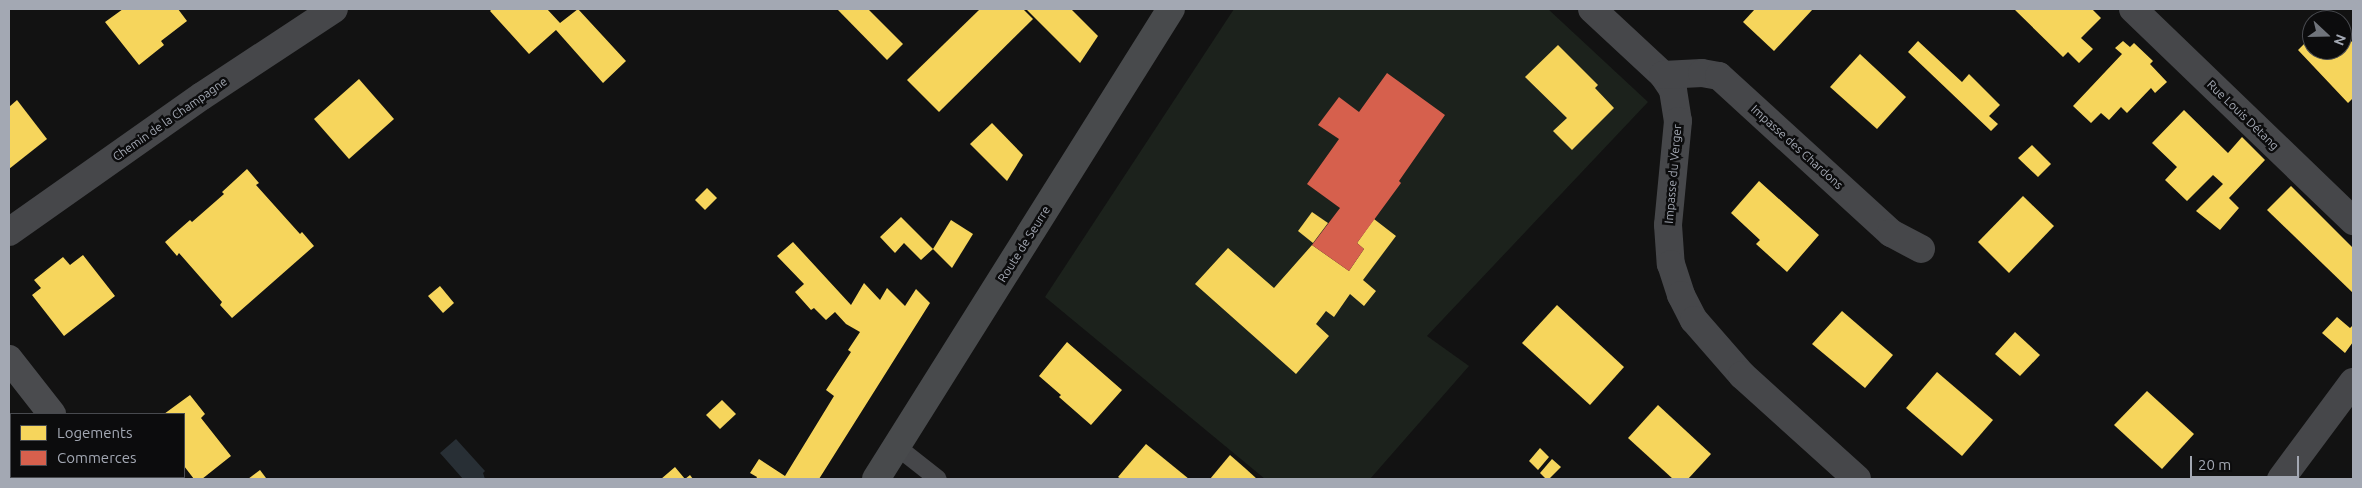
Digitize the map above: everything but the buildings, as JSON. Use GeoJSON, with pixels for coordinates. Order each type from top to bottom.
{"type":"FeatureCollection","features":[{"type":"Feature","properties":{"kind":"main road","name":"Route de Seurre"},"geometry":{"type":"LineString","coordinates":[[876,479],[1171,9]]}},
{"type":"Feature","properties":{"kind":"main road"},"geometry":{"type":"LineString","coordinates":[[9,359],[51,413]]}},
{"type":"Feature","properties":{"kind":"street","name":"Chemin de la Champagne"},"geometry":{"type":"LineString","coordinates":[[9,232],[202,96],[334,9]]}},
{"type":"Feature","properties":{"kind":"street","name":"Impasse du Verger"},"geometry":{"type":"LineString","coordinates":[[1592,9],[1663,75],[1672,90],[1678,121],[1668,225],[1671,264],[1681,295],[1705,334],[1742,375],[1858,479]]}},
{"type":"Feature","properties":{"kind":"street","name":"Rue Louis Détang"},"geometry":{"type":"LineString","coordinates":[[2133,9],[2353,221]]}},
{"type":"Feature","properties":{"kind":"street","name":"Impasse des Chardons"},"geometry":{"type":"LineString","coordinates":[[1663,75],[1702,73],[1719,76],[1891,233],[1921,249]]}},
{"type":"Feature","properties":{"kind":"street"},"geometry":{"type":"LineString","coordinates":[[2282,479],[2353,382]]}},
{"type":"Feature","properties":{"kind":"lane"},"geometry":{"type":"LineString","coordinates":[[896,446],[938,479]]}},
{"type":"Feature","properties":{"kind":"shaded area"},"geometry":{"type":"Polygon","coordinates":[[[1234,9],[1548,9],[1648,102],[1427,336],[1469,366],[1370,479],[1265,479],[1045,297],[1234,9]]]}},
{"type":"Feature","properties":{"kind":"shaded area"},"geometry":{"type":"Polygon","coordinates":[[[456,439],[485,471],[483,473],[485,479],[463,479],[440,453],[456,439]]]}}]}
